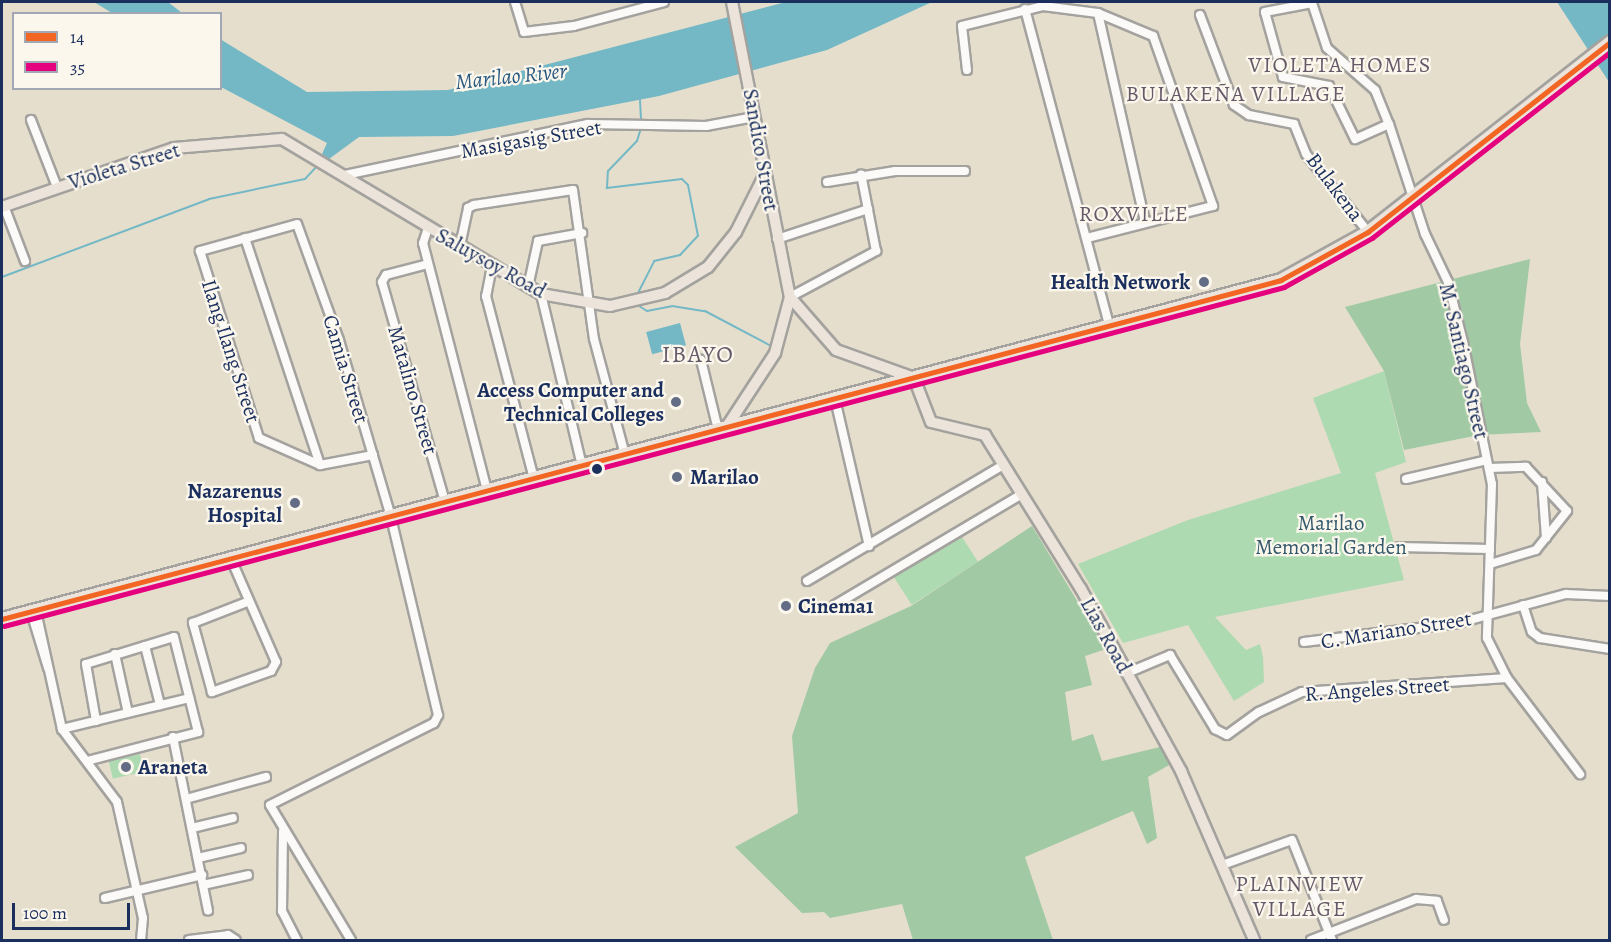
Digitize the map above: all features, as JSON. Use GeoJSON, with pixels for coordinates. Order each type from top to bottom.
{"type":"FeatureCollection","features":[{"type":"Feature","properties":{"kind":"highway"},"geometry":{"type":"LineString","coordinates":[[2,619],[1110,328],[1281,280],[1368,231],[1610,42]]}},
{"type":"Feature","properties":{"kind":"main road","name":"Sandico Street"},"geometry":{"type":"LineString","coordinates":[[722,429],[775,353],[790,297],[733,5]]}},
{"type":"Feature","properties":{"kind":"main road","name":"Violeta Street"},"geometry":{"type":"LineString","coordinates":[[3,206],[174,148],[254,138],[282,139],[317,159]]}},
{"type":"Feature","properties":{"kind":"main road","name":"Saluysoy Road"},"geometry":{"type":"LineString","coordinates":[[317,159],[428,228],[541,294],[593,306],[632,304],[654,297],[708,267],[736,232],[765,174]]}},
{"type":"Feature","properties":{"kind":"main road","name":"Sandico Street"},"geometry":{"type":"LineString","coordinates":[[790,297],[836,351],[914,378]]}},
{"type":"Feature","properties":{"kind":"main road","name":"Lias Road"},"geometry":{"type":"LineString","coordinates":[[914,378],[931,422],[950,430],[980,431],[1022,494],[1127,673],[1225,864],[1254,940]]}},
{"type":"Feature","properties":{"kind":"street"},"geometry":{"type":"LineString","coordinates":[[515,2],[520,32],[574,26],[664,2]]}},
{"type":"Feature","properties":{"kind":"street","name":"M. Santiago Street"},"geometry":{"type":"LineString","coordinates":[[1389,124],[1354,139],[1329,86],[1283,77],[1265,12],[1312,3],[1327,48],[1365,77],[1389,124],[1413,197],[1448,282],[1488,464],[1490,564],[1487,638],[1507,678],[1580,774]]}},
{"type":"Feature","properties":{"kind":"street"},"geometry":{"type":"LineString","coordinates":[[967,70],[962,26],[1025,9],[1061,6],[1138,25],[1153,36],[1213,206],[1087,238]]}},
{"type":"Feature","properties":{"kind":"street"},"geometry":{"type":"LineString","coordinates":[[1025,9],[1110,328]]}},
{"type":"Feature","properties":{"kind":"street"},"geometry":{"type":"LineString","coordinates":[[1098,14],[1145,222]]}},
{"type":"Feature","properties":{"kind":"street","name":"Bulakena"},"geometry":{"type":"LineString","coordinates":[[1200,15],[1234,105],[1249,116],[1294,124],[1306,154],[1368,231]]}},
{"type":"Feature","properties":{"kind":"street","name":"Masigasig Street"},"geometry":{"type":"LineString","coordinates":[[345,175],[588,124],[706,126],[754,117]]}},
{"type":"Feature","properties":{"kind":"street"},"geometry":{"type":"LineString","coordinates":[[31,120],[57,187]]}},
{"type":"Feature","properties":{"kind":"street"},"geometry":{"type":"LineString","coordinates":[[827,182],[861,174],[965,171]]}},
{"type":"Feature","properties":{"kind":"street"},"geometry":{"type":"LineString","coordinates":[[790,297],[876,251],[861,174]]}},
{"type":"Feature","properties":{"kind":"street"},"geometry":{"type":"LineString","coordinates":[[460,246],[467,212],[474,205],[567,187],[576,195],[593,306],[594,339],[625,454]]}},
{"type":"Feature","properties":{"kind":"street"},"geometry":{"type":"LineString","coordinates":[[3,206],[25,261]]}},
{"type":"Feature","properties":{"kind":"street"},"geometry":{"type":"LineString","coordinates":[[777,239],[868,209]]}},
{"type":"Feature","properties":{"kind":"street","name":"Camia Street"},"geometry":{"type":"LineString","coordinates":[[245,238],[296,222],[373,455],[391,517],[438,720],[276,799],[270,806],[283,831]]}},
{"type":"Feature","properties":{"kind":"street"},"geometry":{"type":"LineString","coordinates":[[428,228],[423,243],[487,491]]}},
{"type":"Feature","properties":{"kind":"street"},"geometry":{"type":"LineString","coordinates":[[528,287],[538,241],[582,233]]}},
{"type":"Feature","properties":{"kind":"street"},"geometry":{"type":"LineString","coordinates":[[245,238],[320,465],[373,455]]}},
{"type":"Feature","properties":{"kind":"street","name":"Ilang Ilang Street"},"geometry":{"type":"LineString","coordinates":[[245,238],[201,251],[259,438],[320,465]]}},
{"type":"Feature","properties":{"kind":"street","name":"Matalino Street"},"geometry":{"type":"LineString","coordinates":[[428,264],[384,278],[445,502]]}},
{"type":"Feature","properties":{"kind":"street"},"geometry":{"type":"LineString","coordinates":[[492,266],[486,296],[534,479]]}},
{"type":"Feature","properties":{"kind":"street"},"geometry":{"type":"LineString","coordinates":[[541,294],[582,466]]}},
{"type":"Feature","properties":{"kind":"street"},"geometry":{"type":"LineString","coordinates":[[696,358],[701,360],[722,429]]}},
{"type":"Feature","properties":{"kind":"street"},"geometry":{"type":"LineString","coordinates":[[835,399],[869,546]]}},
{"type":"Feature","properties":{"kind":"street"},"geometry":{"type":"LineString","coordinates":[[1406,479],[1488,464],[1523,466],[1567,507],[1536,550],[1490,564]]}},
{"type":"Feature","properties":{"kind":"street"},"geometry":{"type":"LineString","coordinates":[[807,581],[1003,465]]}},
{"type":"Feature","properties":{"kind":"street"},"geometry":{"type":"LineString","coordinates":[[1542,482],[1546,538]]}},
{"type":"Feature","properties":{"kind":"street"},"geometry":{"type":"LineString","coordinates":[[835,605],[1022,494]]}},
{"type":"Feature","properties":{"kind":"street"},"geometry":{"type":"LineString","coordinates":[[1399,547],[1490,549]]}},
{"type":"Feature","properties":{"kind":"street"},"geometry":{"type":"LineString","coordinates":[[231,559],[274,668],[212,692],[193,623],[247,602]]}},
{"type":"Feature","properties":{"kind":"street","name":"C. Mariano Street"},"geometry":{"type":"LineString","coordinates":[[1304,642],[1488,615],[1566,594],[1610,596]]}},
{"type":"Feature","properties":{"kind":"street"},"geometry":{"type":"LineString","coordinates":[[1523,606],[1532,632],[1540,638],[1610,649]]}},
{"type":"Feature","properties":{"kind":"street"},"geometry":{"type":"LineString","coordinates":[[33,611],[50,671],[62,729],[117,802],[137,890],[141,940]]}},
{"type":"Feature","properties":{"kind":"street"},"geometry":{"type":"LineString","coordinates":[[87,761],[198,732],[176,639],[115,654],[85,665],[96,721]]}},
{"type":"Feature","properties":{"kind":"street"},"geometry":{"type":"LineString","coordinates":[[145,646],[160,705]]}},
{"type":"Feature","properties":{"kind":"street"},"geometry":{"type":"LineString","coordinates":[[115,654],[128,713]]}},
{"type":"Feature","properties":{"kind":"street","name":"R. Angeles Street"},"geometry":{"type":"LineString","coordinates":[[1127,673],[1170,655],[1215,729],[1227,735],[1259,712],[1302,692],[1507,678]]}},
{"type":"Feature","properties":{"kind":"street"},"geometry":{"type":"LineString","coordinates":[[62,729],[189,698]]}},
{"type":"Feature","properties":{"kind":"street"},"geometry":{"type":"LineString","coordinates":[[173,737],[208,911]]}},
{"type":"Feature","properties":{"kind":"street"},"geometry":{"type":"LineString","coordinates":[[186,800],[266,777]]}},
{"type":"Feature","properties":{"kind":"street"},"geometry":{"type":"LineString","coordinates":[[192,828],[233,818]]}},
{"type":"Feature","properties":{"kind":"street"},"geometry":{"type":"LineString","coordinates":[[283,831],[282,911],[297,940]]}},
{"type":"Feature","properties":{"kind":"street"},"geometry":{"type":"LineString","coordinates":[[283,831],[351,940]]}},
{"type":"Feature","properties":{"kind":"street"},"geometry":{"type":"LineString","coordinates":[[1225,864],[1292,840],[1331,937]]}},
{"type":"Feature","properties":{"kind":"street"},"geometry":{"type":"LineString","coordinates":[[198,858],[241,848]]}},
{"type":"Feature","properties":{"kind":"street"},"geometry":{"type":"LineString","coordinates":[[105,897],[202,875]]}},
{"type":"Feature","properties":{"kind":"street"},"geometry":{"type":"LineString","coordinates":[[203,885],[248,875]]}},
{"type":"Feature","properties":{"kind":"street"},"geometry":{"type":"LineString","coordinates":[[1311,940],[1331,937],[1416,899],[1437,901],[1444,920]]}},
{"type":"Feature","properties":{"kind":"street"},"geometry":{"type":"LineString","coordinates":[[189,940],[228,935],[236,940]]}},
{"type":"Feature","properties":{"kind":"green space"},"geometry":{"type":"Polygon","coordinates":[[[1530,259],[1520,344],[1527,403],[1541,432],[1479,435],[1404,450],[1384,371],[1345,307],[1530,259]]]}},
{"type":"Feature","properties":{"kind":"green space","name":"Marilao Memorial Garden"},"geometry":{"type":"Polygon","coordinates":[[[1384,371],[1406,462],[1375,473],[1404,580],[1215,617],[1246,650],[1260,644],[1263,657],[1264,682],[1234,701],[1188,625],[1123,643],[1078,564],[1188,520],[1341,473],[1313,398],[1384,371]]]}},
{"type":"Feature","properties":{"kind":"green space"},"geometry":{"type":"Polygon","coordinates":[[[1032,526],[1106,649],[1085,656],[1092,685],[1065,692],[1072,741],[1093,734],[1102,761],[1160,747],[1171,764],[1148,777],[1157,838],[1147,844],[1133,811],[1025,857],[1053,940],[913,940],[902,904],[830,918],[824,912],[802,913],[735,847],[798,813],[792,736],[815,668],[830,643],[911,606],[1032,526]]]}},
{"type":"Feature","properties":{"kind":"green space"},"geometry":{"type":"Polygon","coordinates":[[[960,534],[978,562],[912,605],[894,577],[960,534]]]}},
{"type":"Feature","properties":{"kind":"green space","name":"Araneta"},"geometry":{"type":"Polygon","coordinates":[[[140,754],[144,772],[113,779],[109,761],[140,754]]]}},
{"type":"Feature","properties":{"kind":"water"},"geometry":{"type":"Polygon","coordinates":[[[94,2],[168,2],[181,12],[110,12],[94,2]]]}},
{"type":"Feature","properties":{"kind":"water","name":"Marilao River"},"geometry":{"type":"Polygon","coordinates":[[[786,2],[932,2],[827,50],[659,96],[453,136],[359,137],[329,159],[322,154],[327,143],[222,88],[222,40],[307,92],[448,90],[786,2]]]}},
{"type":"Feature","properties":{"kind":"water"},"geometry":{"type":"Polygon","coordinates":[[[1557,2],[1609,2],[1609,82],[1585,45],[1557,2]]]}},
{"type":"Feature","properties":{"kind":"water"},"geometry":{"type":"Polygon","coordinates":[[[680,323],[686,345],[652,354],[646,332],[680,323]]]}},
{"type":"Feature","properties":{"kind":"waterway"},"geometry":{"type":"LineString","coordinates":[[640,100],[641,121]]}},
{"type":"Feature","properties":{"kind":"waterway"},"geometry":{"type":"LineString","coordinates":[[637,295],[654,261],[680,255],[698,236],[688,185],[682,179],[607,188],[608,171],[637,141],[641,128]]}},
{"type":"Feature","properties":{"kind":"waterway"},"geometry":{"type":"LineString","coordinates":[[2,277],[209,199],[305,179],[319,164]]}},
{"type":"Feature","properties":{"kind":"waterway"},"geometry":{"type":"LineString","coordinates":[[639,306],[647,311],[672,306],[705,311],[771,346]]}},
{"type":"Feature","properties":{"kind":"transit line","name":"14"},"geometry":{"type":"LineString","coordinates":[[2,619],[1281,280],[1368,232],[1610,42]]}},
{"type":"Feature","properties":{"kind":"transit line","name":"35"},"geometry":{"type":"LineString","coordinates":[[4,626],[1284,287],[1372,238],[1610,52]]}},
{"type":"Feature","properties":{"kind":"place","name":"Health Network"},"geometry":{"type":"Point","coordinates":[1204,282]}},
{"type":"Feature","properties":{"kind":"place","name":"Access Computer and Technical Colleges"},"geometry":{"type":"Point","coordinates":[676,402]}},
{"type":"Feature","properties":{"kind":"place","name":"Marilao"},"geometry":{"type":"Point","coordinates":[677,477]}},
{"type":"Feature","properties":{"kind":"place","name":"Nazarenus Hospital"},"geometry":{"type":"Point","coordinates":[295,503]}},
{"type":"Feature","properties":{"kind":"place","name":"Cinema1"},"geometry":{"type":"Point","coordinates":[786,606]}},
{"type":"Feature","properties":{"kind":"place","name":"Araneta"},"geometry":{"type":"Point","coordinates":[126,767]}},
{"type":"Feature","properties":{"kind":"district","name":"VIOLETA HOMES"},"geometry":{"type":"Point","coordinates":[1340,66]}},
{"type":"Feature","properties":{"kind":"district","name":"BULAKEÑA VILLAGE"},"geometry":{"type":"Point","coordinates":[1236,95]}},
{"type":"Feature","properties":{"kind":"district","name":"ROXVILLE"},"geometry":{"type":"Point","coordinates":[1134,215]}},
{"type":"Feature","properties":{"kind":"district","name":"IBAYO"},"geometry":{"type":"Point","coordinates":[698,355]}},
{"type":"Feature","properties":{"kind":"district","name":"PLAINVIEW VILLAGE"},"geometry":{"type":"Point","coordinates":[1300,896]}}]}
